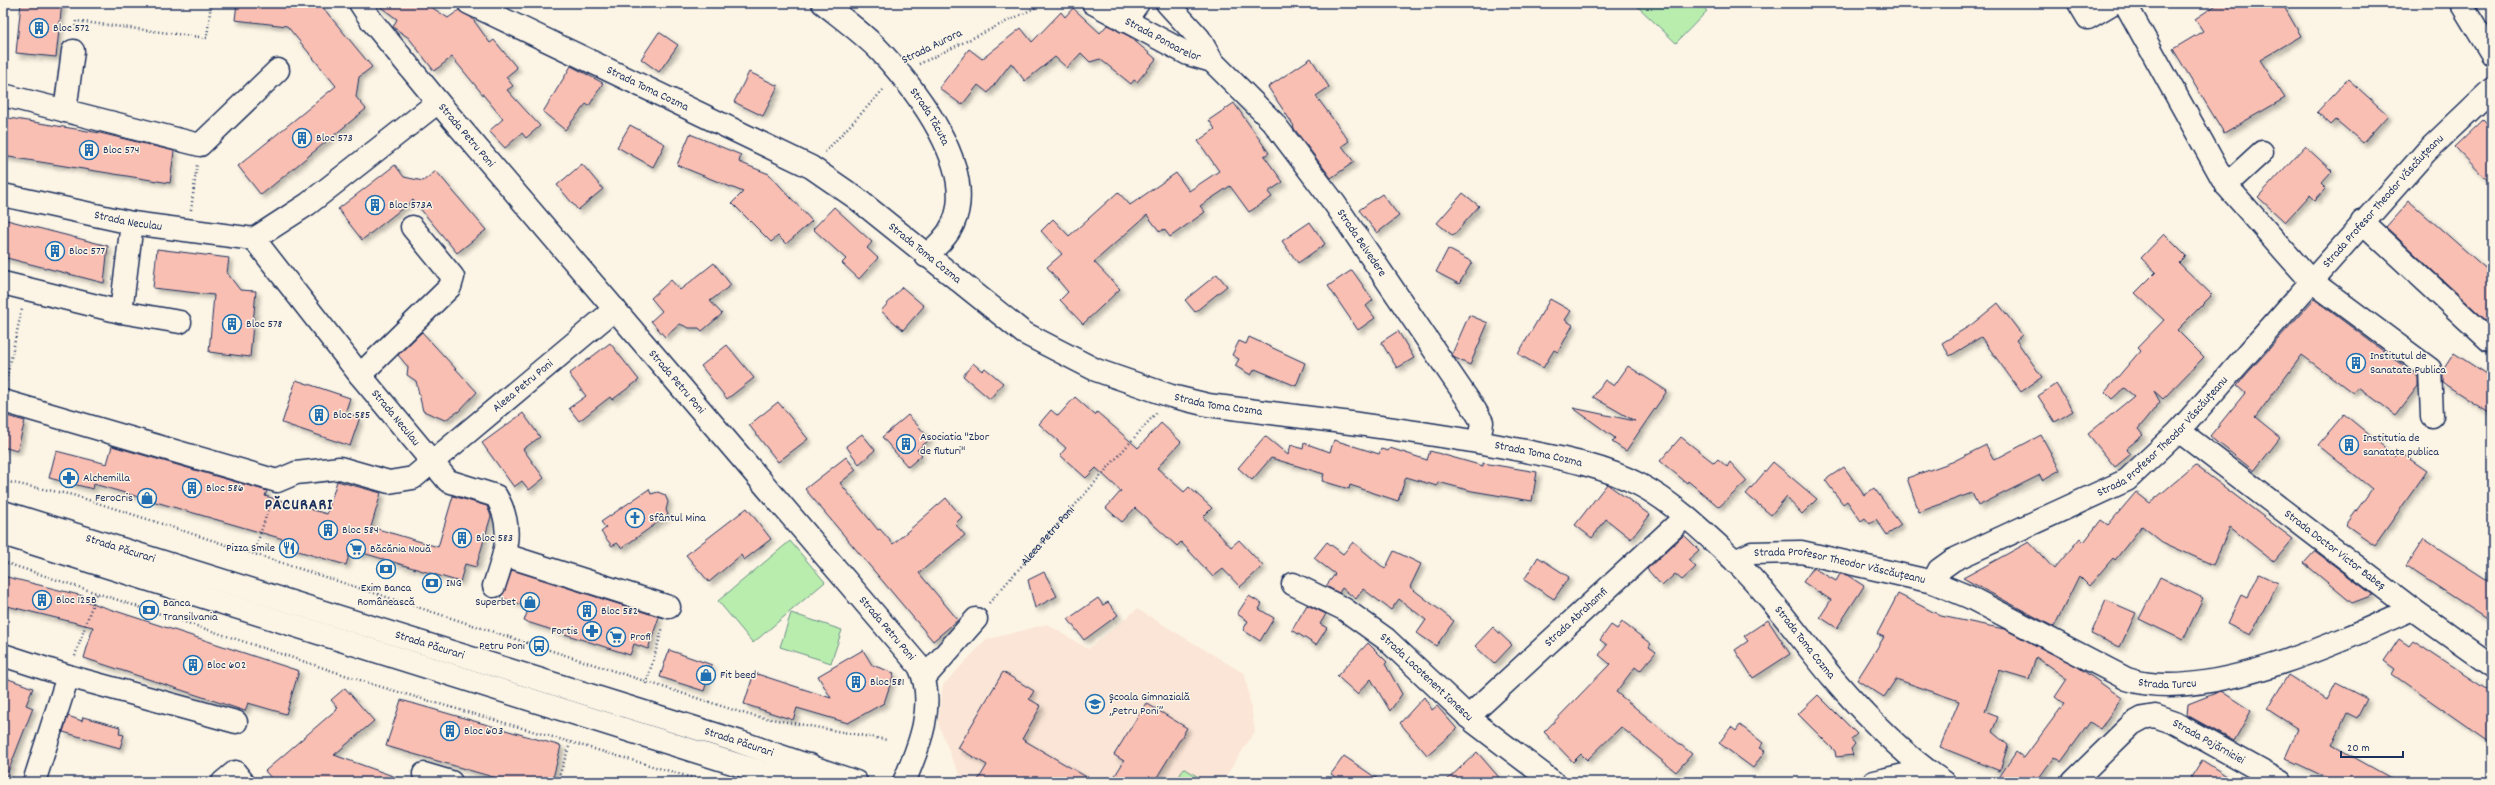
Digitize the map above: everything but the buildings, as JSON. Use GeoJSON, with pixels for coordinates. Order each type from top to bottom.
{"type":"FeatureCollection","features":[{"type":"Feature","properties":{"kind":"street","name":"Strada Petru Poni"},"geometry":{"type":"LineString","coordinates":[[360,3],[371,20],[438,102],[919,666],[925,677],[928,693],[917,753],[904,782]]}},
{"type":"Feature","properties":{"kind":"street","name":"Strada Toma Cozma"},"geometry":{"type":"LineString","coordinates":[[469,3],[811,167],[856,198],[926,256],[1024,333],[1096,370],[1171,396],[1208,405],[1479,442],[1558,458],[1610,473],[1640,485],[1685,517],[1735,561],[1770,599],[1833,678],[1864,711],[1926,770],[1944,782]]}},
{"type":"Feature","properties":{"kind":"street","name":"Strada Tăcuta"},"geometry":{"type":"LineString","coordinates":[[823,3],[857,29],[899,73],[927,110],[947,149],[959,186],[958,209],[953,223],[944,239],[926,256]]}},
{"type":"Feature","properties":{"kind":"street","name":"Strada Ponoarelor"},"geometry":{"type":"LineString","coordinates":[[1093,3],[1188,54],[1212,61]]}},
{"type":"Feature","properties":{"kind":"street"},"geometry":{"type":"LineString","coordinates":[[1125,20],[1138,3]]}},
{"type":"Feature","properties":{"kind":"street"},"geometry":{"type":"LineString","coordinates":[[1167,3],[1199,38],[1212,61]]}},
{"type":"Feature","properties":{"kind":"street"},"geometry":{"type":"LineString","coordinates":[[2079,3],[2088,18],[2113,3]]}},
{"type":"Feature","properties":{"kind":"street"},"geometry":{"type":"LineString","coordinates":[[2125,3],[2226,185],[2310,280],[2430,369],[2432,416]]}},
{"type":"Feature","properties":{"kind":"street"},"geometry":{"type":"LineString","coordinates":[[2461,3],[2492,54]]}},
{"type":"Feature","properties":{"kind":"street"},"geometry":{"type":"LineString","coordinates":[[65,111],[73,51]]}},
{"type":"Feature","properties":{"kind":"street","name":"Strada Belvedere"},"geometry":{"type":"LineString","coordinates":[[1212,61],[1273,122],[1336,204],[1475,410],[1482,422],[1479,442]]}},
{"type":"Feature","properties":{"kind":"street"},"geometry":{"type":"LineString","coordinates":[[3,95],[200,145],[278,70]]}},
{"type":"Feature","properties":{"kind":"street","name":"Strada Profesor Theodor Văscăuțeanu"},"geometry":{"type":"LineString","coordinates":[[1735,561],[1752,553],[1801,552],[1933,582],[1939,570],[1953,560],[2127,480],[2179,431],[2310,280],[2426,152],[2492,89]]}},
{"type":"Feature","properties":{"kind":"street"},"geometry":{"type":"LineString","coordinates":[[254,240],[308,204],[438,102]]}},
{"type":"Feature","properties":{"kind":"street"},"geometry":{"type":"LineString","coordinates":[[2226,185],[2262,152]]}},
{"type":"Feature","properties":{"kind":"street","name":"Strada Neculau"},"geometry":{"type":"LineString","coordinates":[[3,195],[132,223],[254,240],[360,374],[448,481],[496,496],[505,511],[507,542],[505,555],[494,586]]}},
{"type":"Feature","properties":{"kind":"street"},"geometry":{"type":"LineString","coordinates":[[2362,222],[2489,340]]}},
{"type":"Feature","properties":{"kind":"street"},"geometry":{"type":"LineString","coordinates":[[121,312],[132,223]]}},
{"type":"Feature","properties":{"kind":"street"},"geometry":{"type":"LineString","coordinates":[[360,374],[450,287],[453,277],[412,227]]}},
{"type":"Feature","properties":{"kind":"street"},"geometry":{"type":"LineString","coordinates":[[3,283],[121,312],[180,322]]}},
{"type":"Feature","properties":{"kind":"street","name":"Aleea Petru Poni"},"geometry":{"type":"LineString","coordinates":[[277,481],[296,473],[340,468],[389,482],[413,478],[615,309]]}},
{"type":"Feature","properties":{"kind":"street"},"geometry":{"type":"LineString","coordinates":[[4,394],[277,481]]}},
{"type":"Feature","properties":{"kind":"street","name":"Strada Doctor Victor Babeș"},"geometry":{"type":"LineString","coordinates":[[2179,431],[2412,609],[2492,666]]}},
{"type":"Feature","properties":{"kind":"street","name":"Strada Păcurari"},"geometry":{"type":"LineString","coordinates":[[3,512],[808,773],[856,782]]}},
{"type":"Feature","properties":{"kind":"street","name":"Strada Abrahamfi"},"geometry":{"type":"LineString","coordinates":[[1468,716],[1685,517]]}},
{"type":"Feature","properties":{"kind":"street","name":"Strada Păcurari"},"geometry":{"type":"LineString","coordinates":[[3,534],[793,782]]}},
{"type":"Feature","properties":{"kind":"street"},"geometry":{"type":"LineString","coordinates":[[505,555],[669,607]]}},
{"type":"Feature","properties":{"kind":"street","name":"Strada Turcu"},"geometry":{"type":"LineString","coordinates":[[1933,582],[1969,596],[2127,679],[2142,684],[2161,686],[2212,679],[2259,669],[2330,647],[2412,609]]}},
{"type":"Feature","properties":{"kind":"street","name":"Strada Locotenent Ionescu"},"geometry":{"type":"LineString","coordinates":[[1293,584],[1344,609],[1386,639],[1468,716],[1553,782]]}},
{"type":"Feature","properties":{"kind":"street"},"geometry":{"type":"LineString","coordinates":[[925,677],[976,619]]}},
{"type":"Feature","properties":{"kind":"street"},"geometry":{"type":"LineString","coordinates":[[3,655],[68,676],[236,722]]}},
{"type":"Feature","properties":{"kind":"street"},"geometry":{"type":"LineString","coordinates":[[34,782],[68,676]]}},
{"type":"Feature","properties":{"kind":"street"},"geometry":{"type":"LineString","coordinates":[[2073,782],[2132,724],[2143,718],[2155,716],[2161,686]]}},
{"type":"Feature","properties":{"kind":"street","name":"Strada Pojărniciei"},"geometry":{"type":"LineString","coordinates":[[2155,716],[2175,723],[2281,782]]}},
{"type":"Feature","properties":{"kind":"street"},"geometry":{"type":"LineString","coordinates":[[1874,782],[1926,770]]}},
{"type":"Feature","properties":{"kind":"street"},"geometry":{"type":"LineString","coordinates":[[223,782],[235,772],[242,782]]}},
{"type":"Feature","properties":{"kind":"street"},"geometry":{"type":"LineString","coordinates":[[424,774],[450,782]]}},
{"type":"Feature","properties":{"kind":"path"},"geometry":{"type":"LineString","coordinates":[[73,51],[76,21],[207,38],[211,3]]}},
{"type":"Feature","properties":{"kind":"path","name":"Strada Aurora"},"geometry":{"type":"LineString","coordinates":[[811,167],[899,73],[1045,3]]}},
{"type":"Feature","properties":{"kind":"path"},"geometry":{"type":"LineString","coordinates":[[188,231],[200,145]]}},
{"type":"Feature","properties":{"kind":"path"},"geometry":{"type":"LineString","coordinates":[[4,394],[26,289]]}},
{"type":"Feature","properties":{"kind":"path","name":"Aleea Petru Poni"},"geometry":{"type":"LineString","coordinates":[[976,619],[1171,396]]}},
{"type":"Feature","properties":{"kind":"path"},"geometry":{"type":"LineString","coordinates":[[3,481],[74,495],[254,553],[646,684],[749,716],[887,740]]}},
{"type":"Feature","properties":{"kind":"path"},"geometry":{"type":"LineString","coordinates":[[254,553],[277,481]]}},
{"type":"Feature","properties":{"kind":"path"},"geometry":{"type":"LineString","coordinates":[[3,562],[378,686],[570,744],[707,782]]}},
{"type":"Feature","properties":{"kind":"path"},"geometry":{"type":"LineString","coordinates":[[68,676],[96,594]]}},
{"type":"Feature","properties":{"kind":"path"},"geometry":{"type":"LineString","coordinates":[[646,684],[669,607]]}},
{"type":"Feature","properties":{"kind":"path"},"geometry":{"type":"LineString","coordinates":[[557,782],[570,744]]}},
{"type":"Feature","properties":{"kind":"shaded area","name":"Şcoala Gimnazială „Petru Poni”"},"geometry":{"type":"Polygon","coordinates":[[[1137,609],[1245,674],[1255,731],[1222,782],[964,782],[952,759],[938,723],[943,685],[986,640],[1047,624],[1088,649],[1137,609]]]}},
{"type":"Feature","properties":{"kind":"green space"},"geometry":{"type":"Polygon","coordinates":[[[1634,3],[1699,3],[1707,11],[1676,43],[1634,3]]]}},
{"type":"Feature","properties":{"kind":"green space"},"geometry":{"type":"Polygon","coordinates":[[[790,541],[825,582],[753,643],[718,601],[790,541]]]}},
{"type":"Feature","properties":{"kind":"green space"},"geometry":{"type":"Polygon","coordinates":[[[791,613],[842,630],[831,663],[780,647],[791,613]]]}},
{"type":"Feature","properties":{"kind":"green space"},"geometry":{"type":"Polygon","coordinates":[[[1184,768],[1206,782],[1176,782],[1184,768]]]}},
{"type":"Feature","properties":{"kind":"place","name":"Bloc 572"},"geometry":{"type":"Point","coordinates":[39,28]}},
{"type":"Feature","properties":{"kind":"place","name":"Bloc 573"},"geometry":{"type":"Point","coordinates":[302,138]}},
{"type":"Feature","properties":{"kind":"place","name":"Bloc 574"},"geometry":{"type":"Point","coordinates":[89,150]}},
{"type":"Feature","properties":{"kind":"place","name":"Bloc 573A"},"geometry":{"type":"Point","coordinates":[375,205]}},
{"type":"Feature","properties":{"kind":"place","name":"Bloc 577"},"geometry":{"type":"Point","coordinates":[55,251]}},
{"type":"Feature","properties":{"kind":"place","name":"Bloc 578"},"geometry":{"type":"Point","coordinates":[232,324]}},
{"type":"Feature","properties":{"kind":"place","name":"Institutul de Sanatate Publica"},"geometry":{"type":"Point","coordinates":[2356,363]}},
{"type":"Feature","properties":{"kind":"place","name":"Bloc 585"},"geometry":{"type":"Point","coordinates":[319,415]}},
{"type":"Feature","properties":{"kind":"place","name":"Asociatia \"Zbor de fluturi\""},"geometry":{"type":"Point","coordinates":[906,444]}},
{"type":"Feature","properties":{"kind":"place","name":"Institutia de sanatate publica"},"geometry":{"type":"Point","coordinates":[2349,445]}},
{"type":"Feature","properties":{"kind":"place","name":"Alchemilla"},"geometry":{"type":"Point","coordinates":[69,478]}},
{"type":"Feature","properties":{"kind":"place","name":"Bloc 586"},"geometry":{"type":"Point","coordinates":[192,488]}},
{"type":"Feature","properties":{"kind":"place","name":"FeroCris"},"geometry":{"type":"Point","coordinates":[147,498]}},
{"type":"Feature","properties":{"kind":"place","name":"Sfântul Mina"},"geometry":{"type":"Point","coordinates":[635,518]}},
{"type":"Feature","properties":{"kind":"place","name":"Bloc 584"},"geometry":{"type":"Point","coordinates":[328,530]}},
{"type":"Feature","properties":{"kind":"place","name":"Bloc 583"},"geometry":{"type":"Point","coordinates":[462,538]}},
{"type":"Feature","properties":{"kind":"place","name":"Pizza Smile"},"geometry":{"type":"Point","coordinates":[289,548]}},
{"type":"Feature","properties":{"kind":"place","name":"Băcănia Nouă"},"geometry":{"type":"Point","coordinates":[356,549]}},
{"type":"Feature","properties":{"kind":"place","name":"Exim Banca Românească"},"geometry":{"type":"Point","coordinates":[386,569]}},
{"type":"Feature","properties":{"kind":"place","name":"ING"},"geometry":{"type":"Point","coordinates":[432,583]}},
{"type":"Feature","properties":{"kind":"place","name":"Bloc 125B"},"geometry":{"type":"Point","coordinates":[42,600]}},
{"type":"Feature","properties":{"kind":"place","name":"Superbet"},"geometry":{"type":"Point","coordinates":[530,602]}},
{"type":"Feature","properties":{"kind":"place","name":"Banca Transilvania"},"geometry":{"type":"Point","coordinates":[149,610]}},
{"type":"Feature","properties":{"kind":"place","name":"Bloc 582"},"geometry":{"type":"Point","coordinates":[587,611]}},
{"type":"Feature","properties":{"kind":"place","name":"Fortis"},"geometry":{"type":"Point","coordinates":[592,631]}},
{"type":"Feature","properties":{"kind":"place","name":"Profi"},"geometry":{"type":"Point","coordinates":[616,637]}},
{"type":"Feature","properties":{"kind":"place","name":"Petru Poni"},"geometry":{"type":"Point","coordinates":[539,646]}},
{"type":"Feature","properties":{"kind":"place","name":"Bloc 602"},"geometry":{"type":"Point","coordinates":[193,665]}},
{"type":"Feature","properties":{"kind":"place","name":"Fit beed"},"geometry":{"type":"Point","coordinates":[706,675]}},
{"type":"Feature","properties":{"kind":"place","name":"Bloc 581"},"geometry":{"type":"Point","coordinates":[856,682]}},
{"type":"Feature","properties":{"kind":"place","name":"Şcoala Gimnazială „Petru Poni”"},"geometry":{"type":"Point","coordinates":[1095,704]}},
{"type":"Feature","properties":{"kind":"place","name":"Bloc 603"},"geometry":{"type":"Point","coordinates":[450,731]}},
{"type":"Feature","properties":{"kind":"district","name":"PĂCURARI"},"geometry":{"type":"Point","coordinates":[299,505]}}]}
